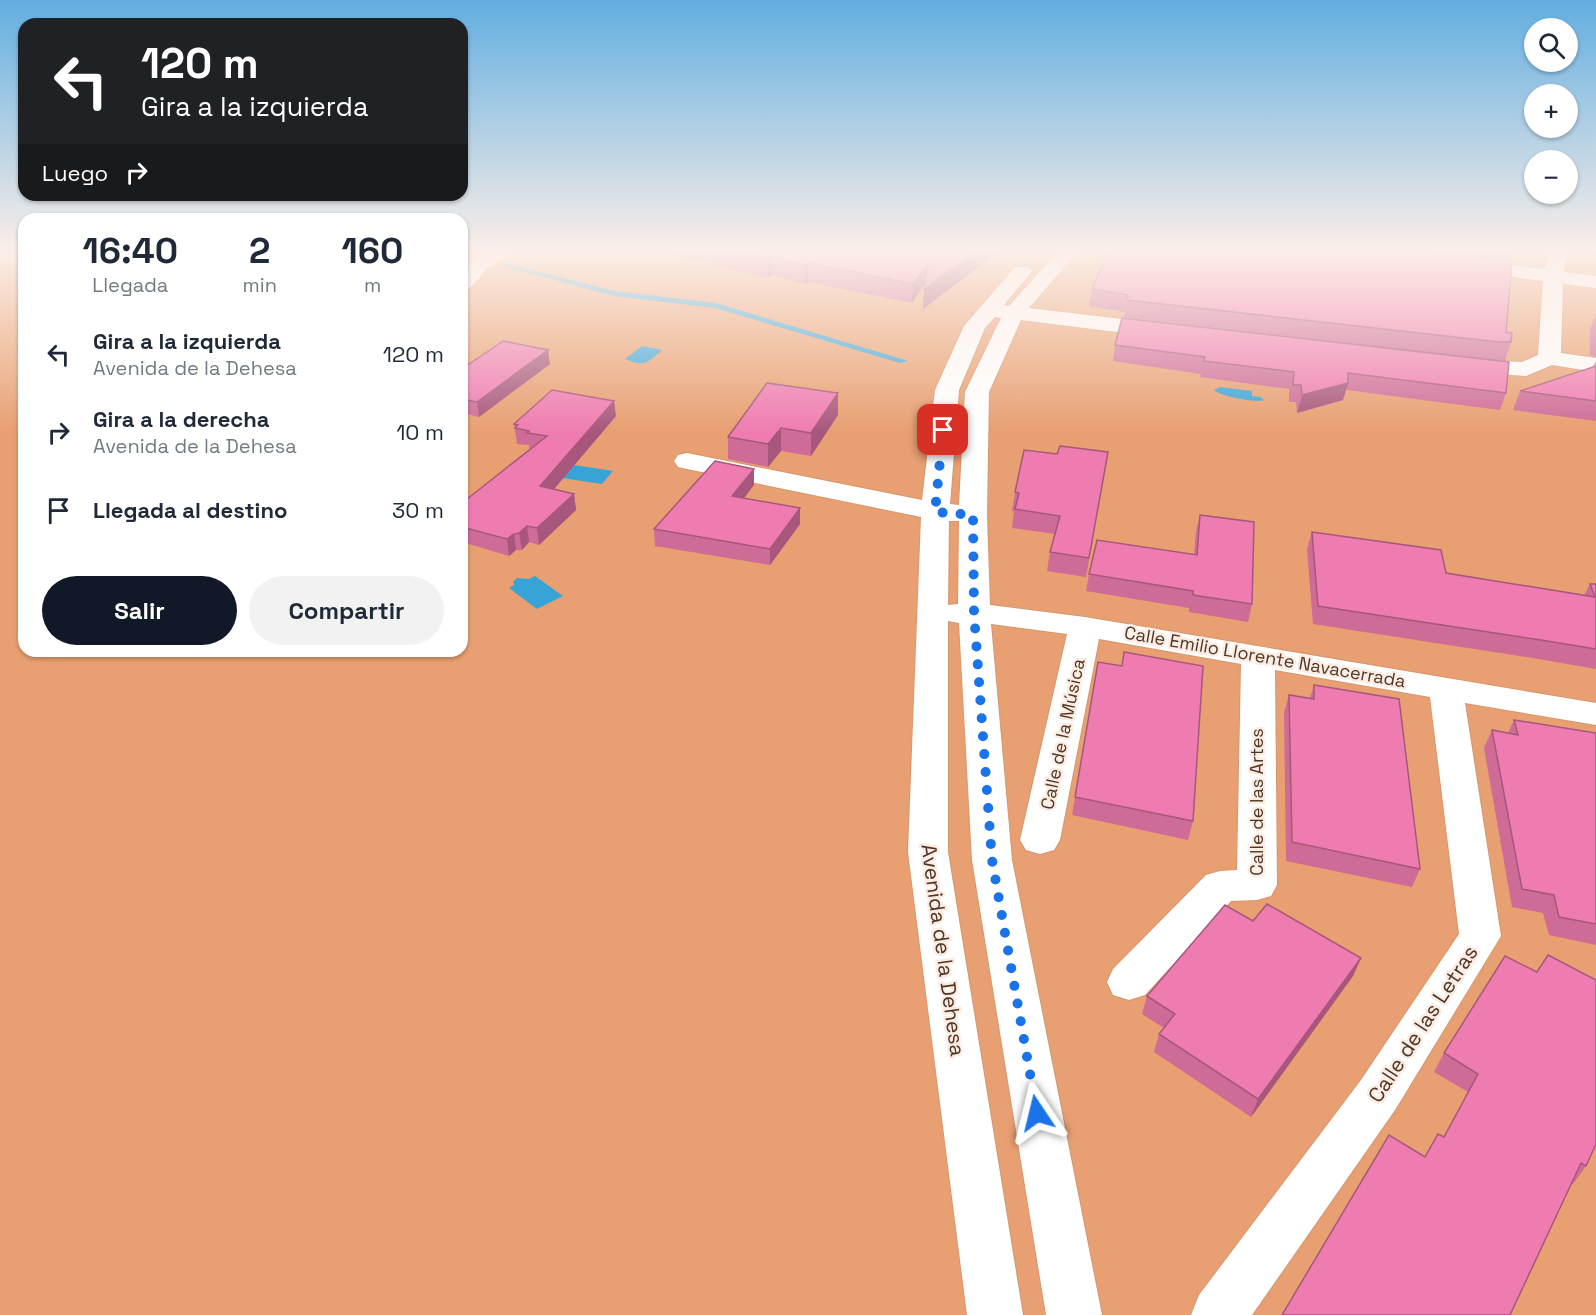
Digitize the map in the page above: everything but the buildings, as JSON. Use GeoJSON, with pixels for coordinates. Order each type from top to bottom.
{"type":"FeatureCollection","features":[{"type":"Feature","properties":{"kind":"street"},"geometry":{"type":"LineString","coordinates":[[1549,358],[1551,310]]}},
{"type":"Feature","properties":{"kind":"street"},"geometry":{"type":"LineString","coordinates":[[1001,311],[1186,333]]}},
{"type":"Feature","properties":{"kind":"street","name":"Avenida de la Dehesa"},"geometry":{"type":"LineString","coordinates":[[995,1315],[928,852],[935,512],[947,390],[975,326],[1001,311]]}},
{"type":"Feature","properties":{"kind":"street","name":"Avenida de la Dehesa"},"geometry":{"type":"LineString","coordinates":[[1001,311],[977,392],[973,515],[974,613],[992,860],[1074,1315]]}},
{"type":"Feature","properties":{"kind":"street"},"geometry":{"type":"LineString","coordinates":[[1445,364],[1492,369],[1526,369],[1549,358],[1596,365]]}},
{"type":"Feature","properties":{"kind":"street"},"geometry":{"type":"LineString","coordinates":[[687,461],[935,512],[973,515]]}},
{"type":"Feature","properties":{"kind":"street","name":"Calle Emilio Llorente Navacerrada"},"geometry":{"type":"LineString","coordinates":[[932,612],[974,613],[1085,627],[1596,714]]}},
{"type":"Feature","properties":{"kind":"street","name":"Calle de la Música"},"geometry":{"type":"LineString","coordinates":[[1040,840],[1085,627]]}},
{"type":"Feature","properties":{"kind":"street","name":"Calle de las Artes"},"geometry":{"type":"LineString","coordinates":[[1129,982],[1220,886],[1257,885],[1258,657]]}},
{"type":"Feature","properties":{"kind":"street","name":"Calle de las Letras"},"geometry":{"type":"LineString","coordinates":[[1219,1315],[1378,1095],[1480,936],[1446,688]]}},
{"type":"Feature","properties":{"kind":"shaded area"},"geometry":{"type":"Polygon","coordinates":[[[0,310],[18,310],[18,657],[468,657],[468,310],[1596,310],[1596,1315],[0,1315],[0,310]]]}},
{"type":"Feature","properties":{"kind":"water"},"geometry":{"type":"Polygon","coordinates":[[[642,346],[662,350],[645,363],[625,359],[642,346]]]}},
{"type":"Feature","properties":{"kind":"water"},"geometry":{"type":"Polygon","coordinates":[[[1220,387],[1252,391],[1252,396],[1264,400],[1254,401],[1223,395],[1214,390],[1220,387]]]}},
{"type":"Feature","properties":{"kind":"water"},"geometry":{"type":"Polygon","coordinates":[[[574,465],[613,471],[602,484],[562,478],[569,467],[574,465]]]}},
{"type":"Feature","properties":{"kind":"water"},"geometry":{"type":"Polygon","coordinates":[[[535,576],[563,596],[537,609],[509,588],[514,585],[513,582],[517,578],[529,579],[535,576]]]}},
{"type":"Feature","properties":{"kind":"waterway"},"geometry":{"type":"LineString","coordinates":[[731,310],[903,361]]}},
{"type":"Feature","properties":{"kind":"route"},"geometry":{"type":"LineString","coordinates":[[943,430],[935,512],[973,515],[974,613],[992,860],[1037,1113]]}}]}
